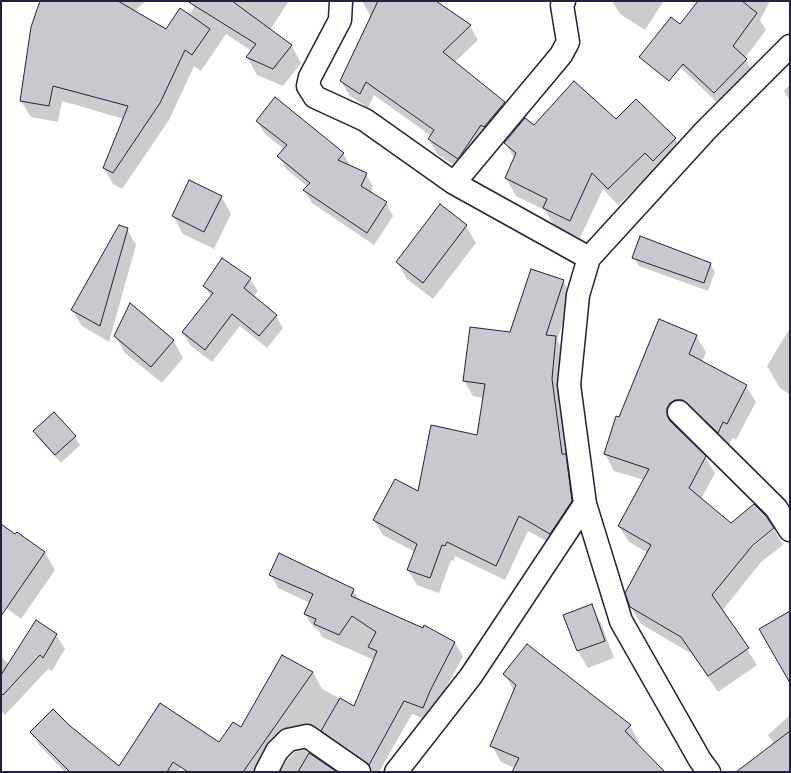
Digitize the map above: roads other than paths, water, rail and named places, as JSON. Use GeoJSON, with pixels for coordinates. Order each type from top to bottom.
{"type":"FeatureCollection","features":[{"type":"Feature","properties":{"kind":"street"},"geometry":{"type":"LineString","coordinates":[[341,1],[340,20],[310,77],[308,86],[315,97],[365,120],[454,183],[589,258]]}},
{"type":"Feature","properties":{"kind":"street"},"geometry":{"type":"LineString","coordinates":[[454,183],[561,55],[568,42],[561,2]]}},
{"type":"Feature","properties":{"kind":"street"},"geometry":{"type":"LineString","coordinates":[[709,772],[700,760],[621,620],[585,504],[569,385],[578,295],[589,258],[706,130],[790,46]]}},
{"type":"Feature","properties":{"kind":"street"},"geometry":{"type":"LineString","coordinates":[[679,412],[776,508],[790,530]]}},
{"type":"Feature","properties":{"kind":"street"},"geometry":{"type":"LineString","coordinates":[[396,772],[471,676],[585,504]]}},
{"type":"Feature","properties":{"kind":"street"},"geometry":{"type":"LineString","coordinates":[[266,772],[277,751],[288,740],[307,736],[360,772]]}}]}
